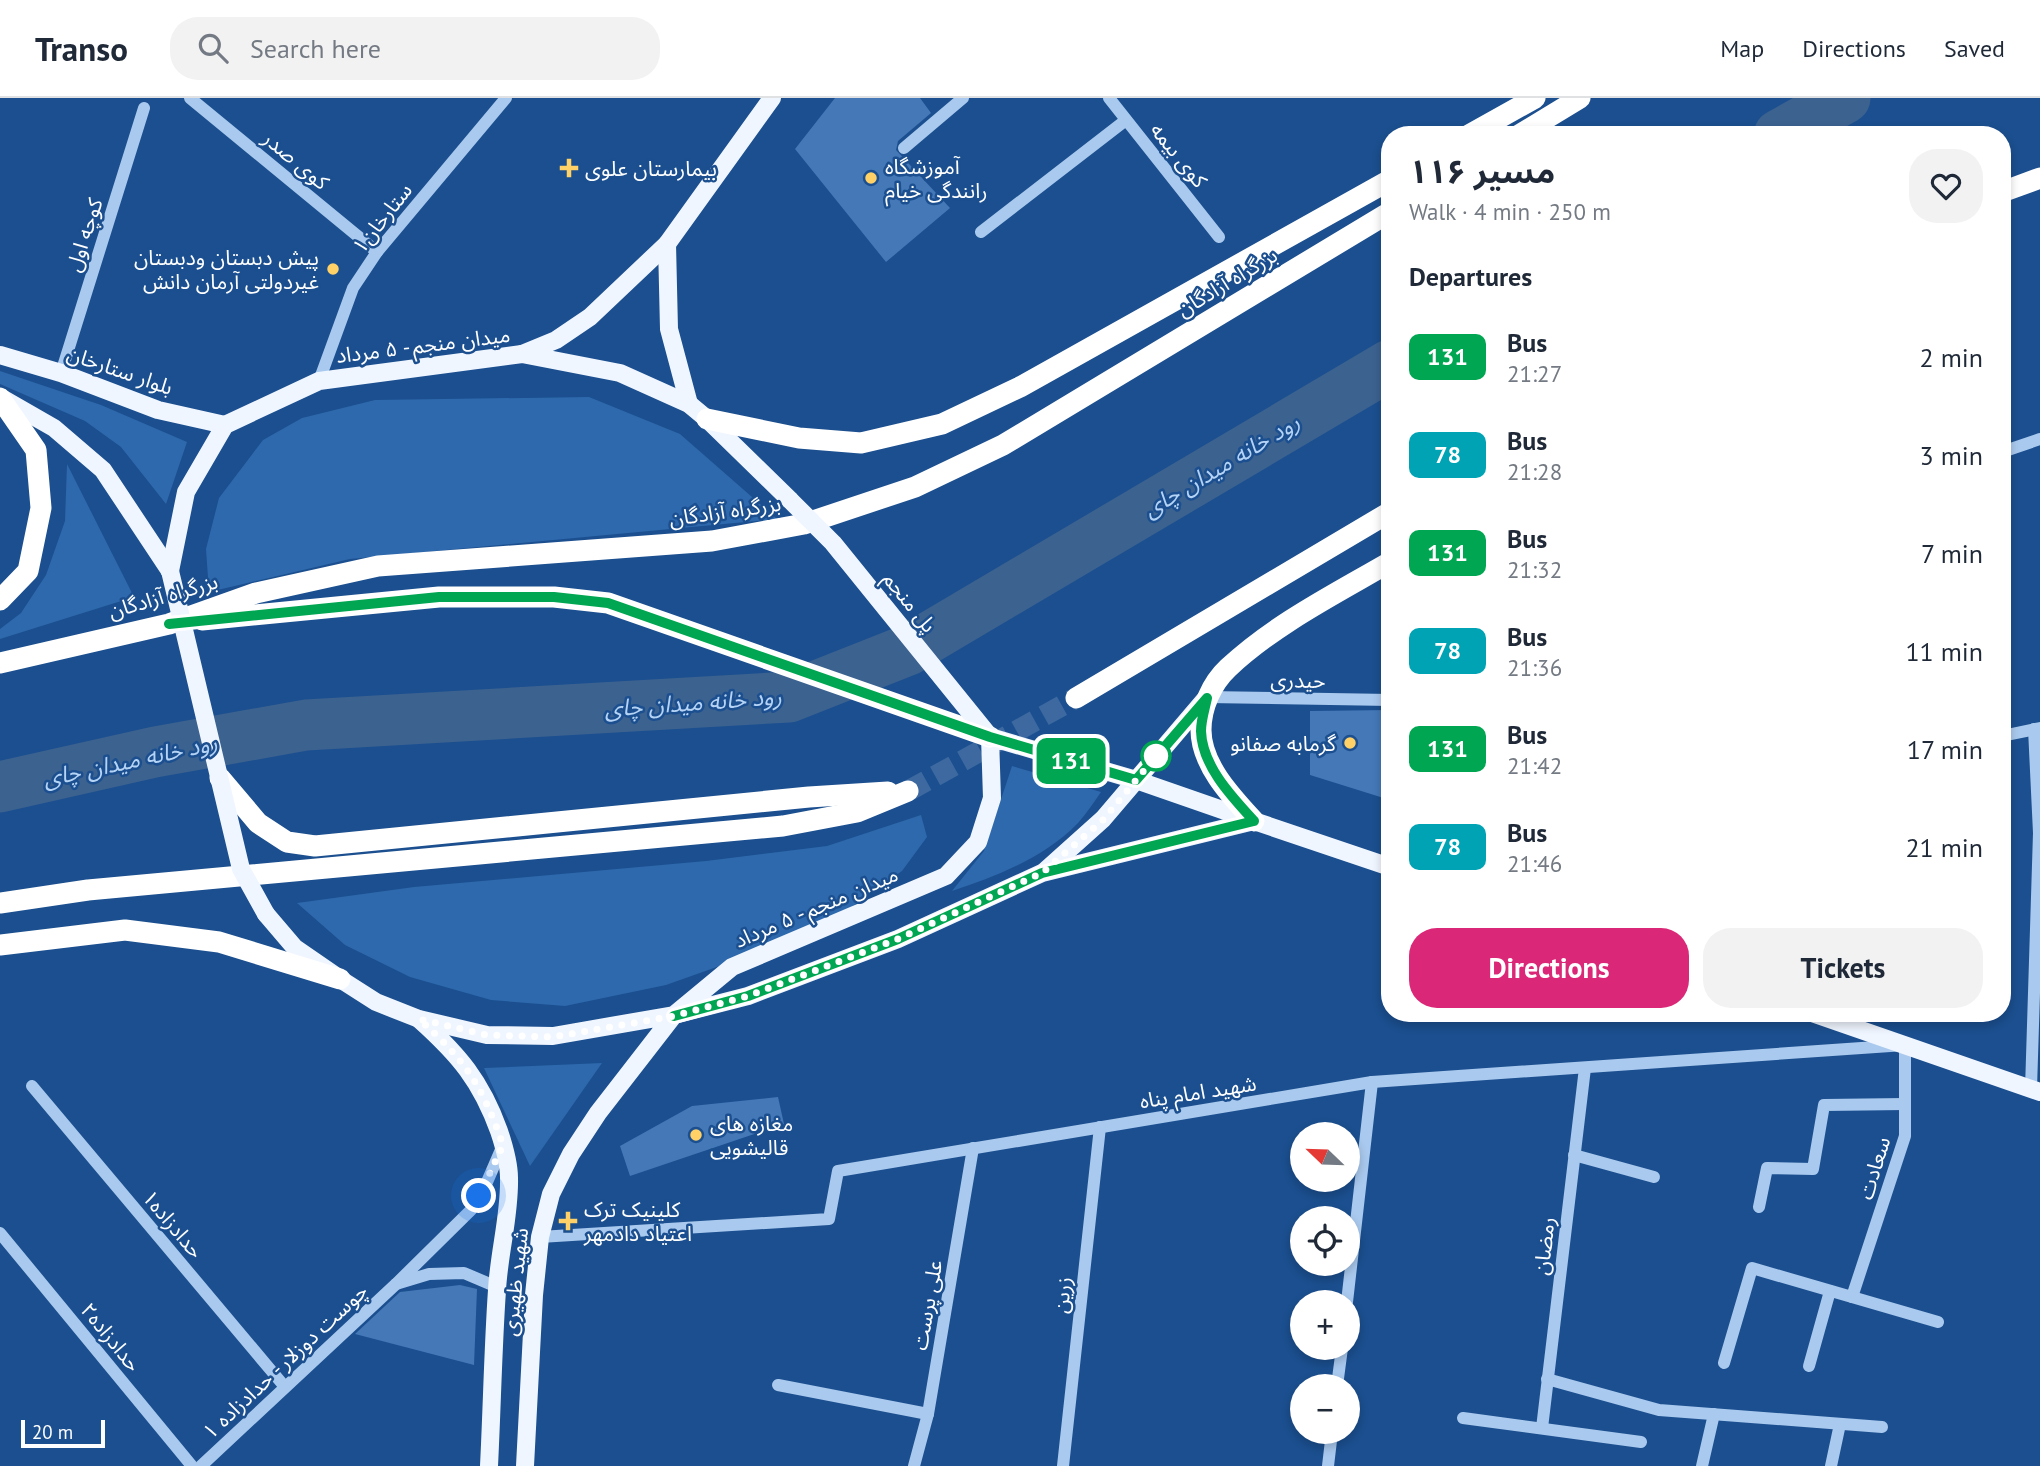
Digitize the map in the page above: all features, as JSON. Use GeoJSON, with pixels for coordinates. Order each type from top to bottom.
{"type":"FeatureCollection","features":[{"type":"Feature","properties":{"kind":"highway"},"geometry":{"type":"LineString","coordinates":[[1485,126],[1535,98]]}},
{"type":"Feature","properties":{"kind":"highway"},"geometry":{"type":"LineString","coordinates":[[1533,126],[1580,98]]}},
{"type":"Feature","properties":{"kind":"highway"},"geometry":{"type":"LineString","coordinates":[[2011,188],[2040,177]]}},
{"type":"Feature","properties":{"kind":"highway"},"geometry":{"type":"LineString","coordinates":[[707,419],[799,438],[861,443],[942,424],[1020,387],[1381,185]]}},
{"type":"Feature","properties":{"kind":"highway","name":"بزرگراه آزادگان"},"geometry":{"type":"LineString","coordinates":[[0,663],[169,624],[256,593],[378,566],[712,541],[804,524],[915,487],[1003,445],[1381,217]]}},
{"type":"Feature","properties":{"kind":"highway"},"geometry":{"type":"LineString","coordinates":[[0,397],[36,450],[41,508],[28,571],[0,600]]}},
{"type":"Feature","properties":{"kind":"highway"},"geometry":{"type":"LineString","coordinates":[[1076,698],[1381,517]]}},
{"type":"Feature","properties":{"kind":"highway"},"geometry":{"type":"LineString","coordinates":[[1254,821],[1227,791],[1208,758],[1201,731],[1207,698],[1227,669],[1278,629],[1381,567]]}},
{"type":"Feature","properties":{"kind":"highway"},"geometry":{"type":"LineString","coordinates":[[169,624],[439,597],[554,597],[608,603],[990,737]]}},
{"type":"Feature","properties":{"kind":"highway"},"geometry":{"type":"LineString","coordinates":[[0,903],[88,890],[783,827],[857,812],[908,791],[808,797],[314,846],[287,842],[258,823],[220,778]]}},
{"type":"Feature","properties":{"kind":"highway"},"geometry":{"type":"LineString","coordinates":[[0,945],[125,930],[219,942],[340,979]]}},
{"type":"Feature","properties":{"kind":"main road"},"geometry":{"type":"LineString","coordinates":[[522,354],[556,340],[590,317],[667,244],[772,98]]}},
{"type":"Feature","properties":{"kind":"main road"},"geometry":{"type":"LineString","coordinates":[[667,244],[669,330],[688,404]]}},
{"type":"Feature","properties":{"kind":"main road","name":"میدان منجم - ۵ مرداد"},"geometry":{"type":"LineString","coordinates":[[225,425],[319,381],[522,354],[620,373],[688,404],[790,500]]}},
{"type":"Feature","properties":{"kind":"main road","name":"بلوار ستارخان"},"geometry":{"type":"LineString","coordinates":[[0,355],[61,373],[158,410],[225,425]]}},
{"type":"Feature","properties":{"kind":"main road"},"geometry":{"type":"LineString","coordinates":[[0,397],[54,428],[103,470],[170,571],[241,869],[266,914],[295,948],[340,979],[376,1002],[419,1019],[487,1035],[553,1037],[674,1016],[748,996],[898,939],[1042,873],[1254,821]]}},
{"type":"Feature","properties":{"kind":"main road"},"geometry":{"type":"LineString","coordinates":[[170,571],[186,492],[225,425]]}},
{"type":"Feature","properties":{"kind":"main road","name":"پل منجم"},"geometry":{"type":"LineString","coordinates":[[790,500],[833,543],[990,737]]}},
{"type":"Feature","properties":{"kind":"main road"},"geometry":{"type":"LineString","coordinates":[[1042,873],[1103,820],[1207,698]]}},
{"type":"Feature","properties":{"kind":"main road"},"geometry":{"type":"LineString","coordinates":[[990,737],[1136,780],[1381,864]]}},
{"type":"Feature","properties":{"kind":"main road","name":"میدان منجم - ۵ مرداد"},"geometry":{"type":"LineString","coordinates":[[674,1016],[732,967],[946,876],[978,842],[989,809],[992,798],[990,737]]}},
{"type":"Feature","properties":{"kind":"main road","name":"شهید ظهیری"},"geometry":{"type":"LineString","coordinates":[[526,1466],[534,1295],[540,1237],[551,1194],[571,1154],[634,1064],[674,1016]]}},
{"type":"Feature","properties":{"kind":"main road","name":"شهید ظهیری"},"geometry":{"type":"LineString","coordinates":[[419,1019],[448,1045],[472,1074],[489,1105],[503,1145],[509,1176],[497,1287],[489,1466]]}},
{"type":"Feature","properties":{"kind":"main road"},"geometry":{"type":"LineString","coordinates":[[1838,1022],[2035,1090]]}},
{"type":"Feature","properties":{"kind":"street","name":"کوی صدر"},"geometry":{"type":"LineString","coordinates":[[190,98],[377,252]]}},
{"type":"Feature","properties":{"kind":"street","name":"ستارخان۱"},"geometry":{"type":"LineString","coordinates":[[319,381],[354,288],[377,252],[506,98]]}},
{"type":"Feature","properties":{"kind":"street"},"geometry":{"type":"LineString","coordinates":[[904,148],[963,98]]}},
{"type":"Feature","properties":{"kind":"street","name":"کوی بیمه"},"geometry":{"type":"LineString","coordinates":[[1109,98],[1219,237]]}},
{"type":"Feature","properties":{"kind":"street","name":"کوچه اول"},"geometry":{"type":"LineString","coordinates":[[61,373],[144,108]]}},
{"type":"Feature","properties":{"kind":"street"},"geometry":{"type":"LineString","coordinates":[[981,232],[1126,120]]}},
{"type":"Feature","properties":{"kind":"street"},"geometry":{"type":"LineString","coordinates":[[2011,449],[2040,439]]}},
{"type":"Feature","properties":{"kind":"street","name":"حیدری"},"geometry":{"type":"LineString","coordinates":[[1207,698],[1381,700]]}},
{"type":"Feature","properties":{"kind":"street"},"geometry":{"type":"LineString","coordinates":[[2011,734],[2037,728],[2039,833],[2035,1090]]}},
{"type":"Feature","properties":{"kind":"street","name":"شهید امام پناه"},"geometry":{"type":"LineString","coordinates":[[540,1237],[829,1219],[838,1171],[1372,1082],[1905,1045]]}},
{"type":"Feature","properties":{"kind":"street","name":"سعادت"},"geometry":{"type":"LineString","coordinates":[[1852,1297],[1905,1136],[1905,1045]]}},
{"type":"Feature","properties":{"kind":"street","name":"رمضان"},"geometry":{"type":"LineString","coordinates":[[1542,1429],[1585,1068]]}},
{"type":"Feature","properties":{"kind":"street"},"geometry":{"type":"LineString","coordinates":[[1348,1290],[1372,1082]]}},
{"type":"Feature","properties":{"kind":"street","name":"حدادزاده۱"},"geometry":{"type":"LineString","coordinates":[[32,1086],[285,1387]]}},
{"type":"Feature","properties":{"kind":"street"},"geometry":{"type":"LineString","coordinates":[[1759,1207],[1767,1168],[1813,1169],[1824,1105],[1905,1104]]}},
{"type":"Feature","properties":{"kind":"street","name":"زرین"},"geometry":{"type":"LineString","coordinates":[[1063,1466],[1100,1127]]}},
{"type":"Feature","properties":{"kind":"street","name":"چوست دوزلار - حدادزاده ۱"},"geometry":{"type":"LineString","coordinates":[[201,1466],[471,1210],[503,1145]]}},
{"type":"Feature","properties":{"kind":"street","name":"علی پرست"},"geometry":{"type":"LineString","coordinates":[[914,1466],[928,1414],[973,1148]]}},
{"type":"Feature","properties":{"kind":"street"},"geometry":{"type":"LineString","coordinates":[[1574,1155],[1654,1177]]}},
{"type":"Feature","properties":{"kind":"street","name":"حدادزاده۲"},"geometry":{"type":"LineString","coordinates":[[0,1233],[191,1466]]}},
{"type":"Feature","properties":{"kind":"street"},"geometry":{"type":"LineString","coordinates":[[1724,1363],[1752,1268],[1938,1322]]}},
{"type":"Feature","properties":{"kind":"street"},"geometry":{"type":"LineString","coordinates":[[396,1284],[429,1274],[464,1273],[497,1287]]}},
{"type":"Feature","properties":{"kind":"street"},"geometry":{"type":"LineString","coordinates":[[1809,1366],[1830,1291]]}},
{"type":"Feature","properties":{"kind":"street"},"geometry":{"type":"LineString","coordinates":[[1547,1379],[1659,1410],[1882,1427]]}},
{"type":"Feature","properties":{"kind":"street"},"geometry":{"type":"LineString","coordinates":[[778,1385],[928,1414]]}},
{"type":"Feature","properties":{"kind":"street"},"geometry":{"type":"LineString","coordinates":[[1702,1466],[1714,1414]]}},
{"type":"Feature","properties":{"kind":"street"},"geometry":{"type":"LineString","coordinates":[[1463,1418],[1641,1442]]}},
{"type":"Feature","properties":{"kind":"street"},"geometry":{"type":"LineString","coordinates":[[1831,1466],[1840,1424]]}},
{"type":"Feature","properties":{"kind":"street"},"geometry":{"type":"LineString","coordinates":[[1328,1466],[1331,1444]]}},
{"type":"Feature","properties":{"kind":"shaded area"},"geometry":{"type":"Polygon","coordinates":[[[0,371],[101,405],[187,442],[166,504],[121,447],[85,421],[0,384],[0,371]]]}},
{"type":"Feature","properties":{"kind":"shaded area"},"geometry":{"type":"Polygon","coordinates":[[[589,397],[680,434],[777,519],[350,559],[209,592],[206,549],[219,498],[263,440],[302,418],[375,400],[589,397]]]}},
{"type":"Feature","properties":{"kind":"shaded area"},"geometry":{"type":"Polygon","coordinates":[[[67,464],[134,597],[0,639],[0,629],[21,613],[46,575],[65,521],[67,464]]]}},
{"type":"Feature","properties":{"kind":"shaded area"},"geometry":{"type":"Polygon","coordinates":[[[1012,766],[1101,792],[1078,823],[1035,856],[1003,872],[952,891],[984,851],[1012,766]]]}},
{"type":"Feature","properties":{"kind":"shaded area"},"geometry":{"type":"Polygon","coordinates":[[[921,815],[927,837],[902,871],[816,932],[666,985],[565,1006],[491,1000],[410,977],[345,945],[297,903],[414,887],[706,861],[827,846],[921,815]]]}},
{"type":"Feature","properties":{"kind":"shaded area"},"geometry":{"type":"Polygon","coordinates":[[[602,1063],[530,1166],[484,1068],[602,1063]]]}},
{"type":"Feature","properties":{"kind":"building","name":"آموزشگاه رانندگی خیام"},"geometry":{"type":"Polygon","coordinates":[[[835,98],[920,98],[931,113],[898,141],[896,150],[950,208],[886,262],[795,149],[835,98]]]}},
{"type":"Feature","properties":{"kind":"building","name":"گرمابه صفانو"},"geometry":{"type":"Polygon","coordinates":[[[1381,710],[1381,797],[1310,775],[1310,711],[1381,710]]]}},
{"type":"Feature","properties":{"kind":"building","name":"مغازه های قالیشویی"},"geometry":{"type":"Polygon","coordinates":[[[778,1097],[784,1124],[630,1176],[620,1146],[692,1106],[778,1097]]]}},
{"type":"Feature","properties":{"kind":"building"},"geometry":{"type":"Polygon","coordinates":[[[460,1285],[477,1289],[474,1365],[355,1334],[400,1292],[460,1285]]]}},
{"type":"Feature","properties":{"kind":"waterway","name":"رود خانه میدان چای"},"geometry":{"type":"LineString","coordinates":[[1795,126],[1845,98]]}},
{"type":"Feature","properties":{"kind":"waterway","name":"رود خانه میدان چای"},"geometry":{"type":"LineString","coordinates":[[0,787],[155,752],[306,725],[789,697],[908,650],[1381,370]]}},
{"type":"Feature","properties":{"kind":"tunnel"},"geometry":{"type":"LineString","coordinates":[[908,791],[1076,698]]}},
{"type":"Feature","properties":{"kind":"bus line","name":"131"},"geometry":{"type":"LineString","coordinates":[[169,624],[439,597],[554,597],[608,603],[990,737],[1136,780],[1207,698],[1201,731],[1208,758],[1227,791],[1254,821],[1042,873],[898,939],[748,996],[674,1016]]}},
{"type":"Feature","properties":{"kind":"place","name":"بیمارستان علوی"},"geometry":{"type":"Point","coordinates":[569,168]}},
{"type":"Feature","properties":{"kind":"place","name":"آموزشگاه رانندگی خیام"},"geometry":{"type":"Point","coordinates":[871,178]}},
{"type":"Feature","properties":{"kind":"place","name":"پیش دبستان ودبستان غیردولتی آرمان دانش"},"geometry":{"type":"Point","coordinates":[333,269]}},
{"type":"Feature","properties":{"kind":"place","name":"گرمابه صفانو"},"geometry":{"type":"Point","coordinates":[1350,743]}},
{"type":"Feature","properties":{"kind":"place","name":"مغازه های قالیشویی"},"geometry":{"type":"Point","coordinates":[696,1135]}},
{"type":"Feature","properties":{"kind":"place","name":"کلینیک ترک اعتیاد دادمهر"},"geometry":{"type":"Point","coordinates":[568,1221]}},
{"type":"Feature","properties":{"kind":"route"},"geometry":{"type":"LineString","coordinates":[[479,1196],[503,1145],[489,1105],[472,1074],[448,1045],[419,1019],[487,1035],[553,1037],[674,1016],[748,996],[898,939],[1042,873],[1103,820],[1156,756]]}}]}
